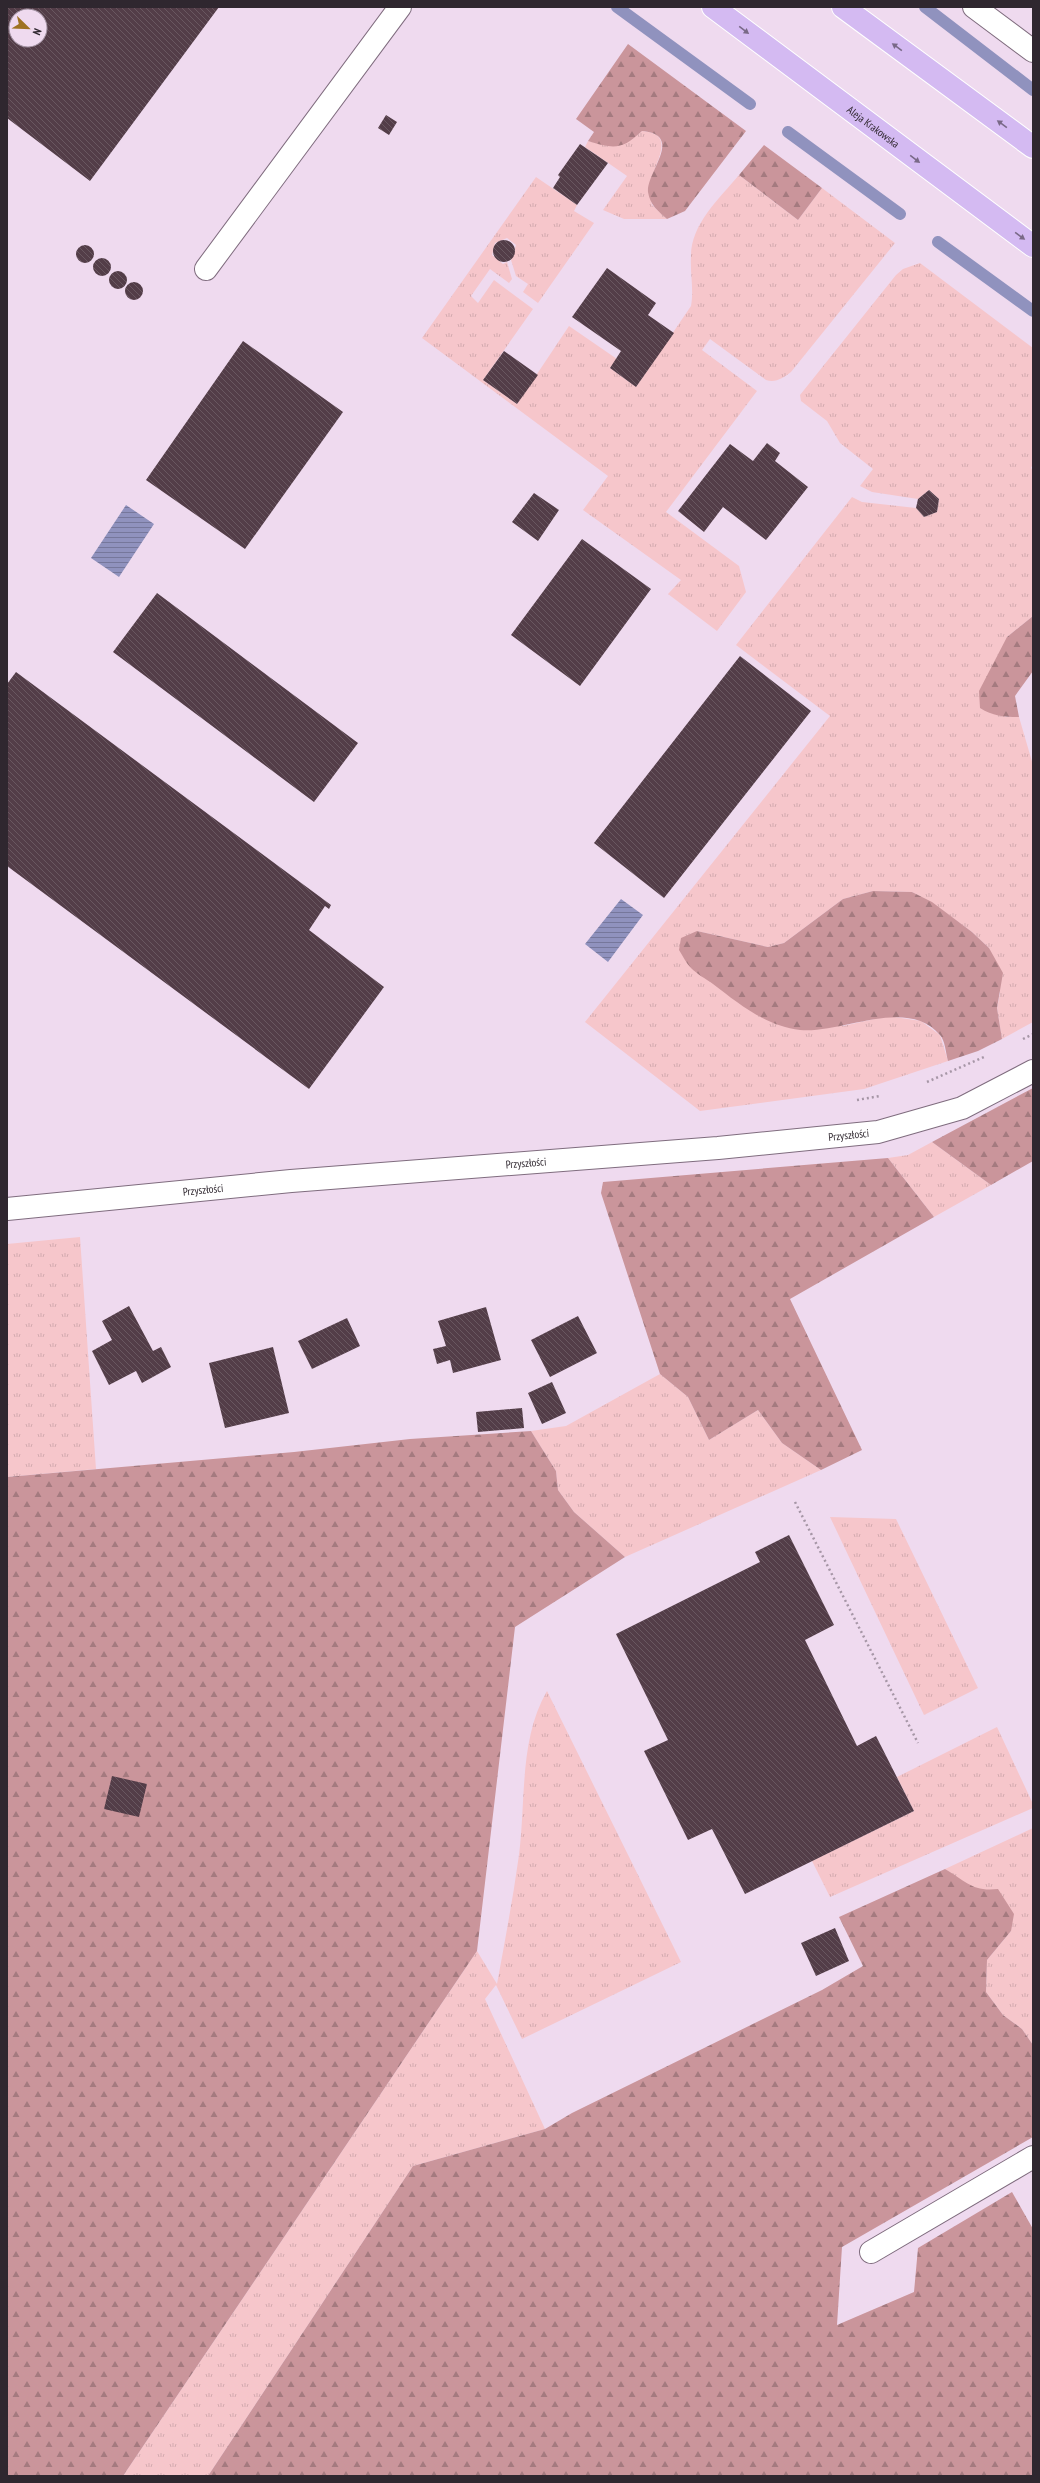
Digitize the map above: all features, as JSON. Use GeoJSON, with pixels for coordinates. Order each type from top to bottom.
{"type":"FeatureCollection","features":[{"type":"Feature","properties":{"kind":"main road","name":"Aleja Krakowska"},"geometry":{"type":"LineString","coordinates":[[713,7],[1033,246]]}},
{"type":"Feature","properties":{"kind":"main road"},"geometry":{"type":"LineString","coordinates":[[843,7],[1033,147]]}},
{"type":"Feature","properties":{"kind":"street"},"geometry":{"type":"LineString","coordinates":[[206,269],[400,7]]}},
{"type":"Feature","properties":{"kind":"street"},"geometry":{"type":"LineString","coordinates":[[974,7],[1033,51]]}},
{"type":"Feature","properties":{"kind":"street","name":"Przyszłości"},"geometry":{"type":"LineString","coordinates":[[7,1209],[299,1181],[718,1148],[878,1132],[962,1108],[1033,1071]]}},
{"type":"Feature","properties":{"kind":"street"},"geometry":{"type":"LineString","coordinates":[[871,2252],[1033,2157]]}},
{"type":"Feature","properties":{"kind":"path"},"geometry":{"type":"LineString","coordinates":[[795,1502],[918,1743]]}},
{"type":"Feature","properties":{"kind":"green space"},"geometry":{"type":"Polygon","coordinates":[[[628,44],[746,131],[685,211],[667,219],[653,204],[648,192],[652,175],[660,156],[662,147],[661,139],[655,134],[642,131],[623,145],[611,146],[588,141],[594,132],[576,119],[628,44]]]}},
{"type":"Feature","properties":{"kind":"green space"},"geometry":{"type":"Polygon","coordinates":[[[642,131],[653,133],[659,137],[661,143],[659,158],[651,182],[650,194],[652,205],[667,219],[624,219],[603,210],[627,176],[585,147],[588,141],[609,143],[623,141],[637,135],[642,131]]]}},
{"type":"Feature","properties":{"kind":"green space"},"geometry":{"type":"Polygon","coordinates":[[[764,145],[822,188],[798,220],[739,175],[764,145]]]}},
{"type":"Feature","properties":{"kind":"green space"},"geometry":{"type":"Polygon","coordinates":[[[739,175],[798,220],[822,188],[895,243],[791,372],[782,378],[773,381],[766,380],[710,339],[702,350],[757,391],[666,512],[739,566],[746,592],[717,631],[668,594],[681,580],[583,510],[608,476],[422,338],[536,177],[577,205],[574,211],[594,223],[538,303],[523,292],[528,284],[516,276],[511,260],[516,245],[507,238],[495,243],[492,255],[503,264],[507,262],[512,279],[509,283],[490,269],[471,296],[478,303],[494,280],[533,309],[483,380],[517,404],[569,326],[617,359],[610,368],[636,387],[691,306],[691,256],[692,244],[696,233],[708,212],[739,175]]]}},
{"type":"Feature","properties":{"kind":"green space"},"geometry":{"type":"Polygon","coordinates":[[[920,263],[1033,348],[1033,464],[1031,468],[1033,470],[1033,616],[1007,637],[1005,717],[1019,717],[1033,765],[1033,1022],[1002,1039],[997,1008],[1000,993],[989,948],[972,932],[932,903],[912,892],[873,891],[843,899],[784,943],[768,947],[697,931],[843,1026],[888,1016],[921,1021],[940,1035],[948,1061],[864,1089],[700,1111],[585,1022],[830,716],[736,645],[852,497],[862,502],[916,508],[924,517],[937,512],[939,499],[929,490],[918,499],[872,492],[860,486],[873,469],[840,443],[827,421],[801,401],[800,395],[896,275],[903,269],[920,263]]]}},
{"type":"Feature","properties":{"kind":"green space"},"geometry":{"type":"Polygon","coordinates":[[[1033,616],[1033,671],[1015,696],[1019,717],[999,716],[989,713],[980,708],[979,691],[1007,637],[1033,616]]]}},
{"type":"Feature","properties":{"kind":"green space"},"geometry":{"type":"Polygon","coordinates":[[[873,891],[912,892],[932,902],[972,932],[989,948],[1003,973],[997,1008],[1002,1039],[978,1051],[948,1061],[942,1037],[926,1024],[910,1018],[892,1017],[873,1019],[817,1030],[788,1028],[764,1019],[733,999],[693,970],[679,950],[681,938],[697,931],[768,947],[784,943],[843,899],[873,891]]]}},
{"type":"Feature","properties":{"kind":"green space"},"geometry":{"type":"Polygon","coordinates":[[[1033,1088],[1033,1161],[991,1185],[932,1142],[1033,1088]]]}},
{"type":"Feature","properties":{"kind":"green space"},"geometry":{"type":"Polygon","coordinates":[[[932,1142],[991,1185],[934,1217],[888,1158],[908,1155],[932,1142]]]}},
{"type":"Feature","properties":{"kind":"green space"},"geometry":{"type":"Polygon","coordinates":[[[888,1158],[934,1217],[790,1299],[862,1450],[821,1470],[782,1443],[758,1410],[709,1440],[688,1397],[660,1374],[601,1193],[603,1182],[888,1158]]]}},
{"type":"Feature","properties":{"kind":"green space"},"geometry":{"type":"Polygon","coordinates":[[[80,1237],[96,1469],[7,1477],[7,1244],[80,1237]]]}},
{"type":"Feature","properties":{"kind":"green space"},"geometry":{"type":"Polygon","coordinates":[[[660,1374],[688,1397],[709,1440],[758,1410],[782,1443],[821,1470],[625,1557],[574,1512],[558,1490],[556,1471],[531,1431],[566,1426],[660,1374]]]}},
{"type":"Feature","properties":{"kind":"green space"},"geometry":{"type":"Polygon","coordinates":[[[531,1431],[556,1471],[558,1490],[574,1512],[625,1557],[515,1627],[477,1951],[123,2476],[7,2476],[7,1477],[294,1452],[410,1439],[531,1431]]]}},
{"type":"Feature","properties":{"kind":"green space"},"geometry":{"type":"Polygon","coordinates":[[[830,1517],[896,1519],[978,1688],[924,1715],[830,1517]]]}},
{"type":"Feature","properties":{"kind":"green space"},"geometry":{"type":"Polygon","coordinates":[[[547,1691],[681,1962],[522,2039],[496,1985],[485,1999],[545,2129],[413,2166],[208,2476],[123,2476],[477,1951],[497,1984],[519,1855],[528,1750],[532,1729],[538,1710],[547,1691]]]}},
{"type":"Feature","properties":{"kind":"green space"},"geometry":{"type":"Polygon","coordinates":[[[997,1727],[1033,1804],[1033,1808],[830,1897],[812,1861],[914,1811],[897,1777],[997,1727]]]}},
{"type":"Feature","properties":{"kind":"green space"},"geometry":{"type":"Polygon","coordinates":[[[1033,1828],[1033,2045],[1022,2029],[1003,2015],[986,1992],[987,1960],[1011,1931],[985,1891],[970,1887],[945,1869],[1033,1828]]]}},
{"type":"Feature","properties":{"kind":"green space"},"geometry":{"type":"Polygon","coordinates":[[[945,1869],[975,1887],[982,1889],[998,1889],[1014,1914],[1011,1931],[987,1960],[986,1992],[1003,2015],[1022,2029],[1033,2045],[1033,2137],[842,2247],[837,2325],[914,2292],[918,2248],[1012,2192],[1033,2229],[1033,2476],[208,2476],[413,2166],[545,2129],[572,2113],[822,1990],[863,1966],[839,1917],[945,1869]]]}},
{"type":"Feature","properties":{"kind":"water"},"geometry":{"type":"Polygon","coordinates":[[[126,505],[154,524],[119,577],[91,558],[126,505]]]}},
{"type":"Feature","properties":{"kind":"water"},"geometry":{"type":"Polygon","coordinates":[[[621,899],[643,915],[608,962],[585,944],[621,899]]]}},
{"type":"Feature","properties":{"kind":"building"},"geometry":{"type":"Polygon","coordinates":[[[7,7],[219,7],[90,181],[7,118],[7,7]]]}},
{"type":"Feature","properties":{"kind":"building"},"geometry":{"type":"Polygon","coordinates":[[[386,115],[397,122],[389,135],[378,128],[386,115]]]}},
{"type":"Feature","properties":{"kind":"building"},"geometry":{"type":"Polygon","coordinates":[[[580,144],[608,163],[577,205],[553,188],[560,177],[558,175],[580,144]]]}},
{"type":"Feature","properties":{"kind":"building"},"geometry":{"type":"Polygon","coordinates":[[[500,240],[508,240],[515,247],[515,255],[508,262],[500,262],[493,255],[493,247],[500,240]]]}},
{"type":"Feature","properties":{"kind":"building"},"geometry":{"type":"Polygon","coordinates":[[[81,245],[89,245],[94,250],[92,261],[89,263],[81,263],[76,258],[76,250],[81,245]]]}},
{"type":"Feature","properties":{"kind":"building"},"geometry":{"type":"Polygon","coordinates":[[[98,258],[106,258],[111,263],[109,274],[106,276],[98,276],[93,271],[93,263],[98,258]]]}},
{"type":"Feature","properties":{"kind":"building"},"geometry":{"type":"Polygon","coordinates":[[[607,268],[656,303],[648,315],[674,333],[636,387],[610,368],[621,351],[572,317],[607,268]]]}},
{"type":"Feature","properties":{"kind":"building"},"geometry":{"type":"Polygon","coordinates":[[[114,271],[122,271],[127,276],[125,287],[122,289],[114,289],[109,284],[109,276],[114,271]]]}},
{"type":"Feature","properties":{"kind":"building"},"geometry":{"type":"Polygon","coordinates":[[[130,282],[138,282],[143,287],[141,298],[138,300],[130,300],[125,295],[125,287],[130,282]]]}},
{"type":"Feature","properties":{"kind":"building"},"geometry":{"type":"Polygon","coordinates":[[[243,341],[343,412],[245,549],[146,480],[243,341]]]}},
{"type":"Feature","properties":{"kind":"building"},"geometry":{"type":"Polygon","coordinates":[[[504,351],[538,375],[517,404],[483,380],[504,351]]]}},
{"type":"Feature","properties":{"kind":"building"},"geometry":{"type":"Polygon","coordinates":[[[767,443],[780,453],[775,461],[808,487],[766,540],[723,507],[704,532],[678,511],[730,444],[753,461],[767,443]]]}},
{"type":"Feature","properties":{"kind":"building"},"geometry":{"type":"Polygon","coordinates":[[[929,490],[939,499],[937,512],[924,517],[916,508],[918,499],[929,490]]]}},
{"type":"Feature","properties":{"kind":"building"},"geometry":{"type":"Polygon","coordinates":[[[534,493],[559,510],[538,541],[512,522],[534,493]]]}},
{"type":"Feature","properties":{"kind":"building"},"geometry":{"type":"Polygon","coordinates":[[[582,539],[651,589],[580,686],[511,635],[582,539]]]}},
{"type":"Feature","properties":{"kind":"building"},"geometry":{"type":"Polygon","coordinates":[[[157,593],[358,743],[314,802],[113,652],[157,593]]]}},
{"type":"Feature","properties":{"kind":"building"},"geometry":{"type":"Polygon","coordinates":[[[740,656],[811,711],[664,898],[594,843],[740,656]]]}},
{"type":"Feature","properties":{"kind":"building"},"geometry":{"type":"Polygon","coordinates":[[[16,672],[331,905],[329,909],[325,906],[309,930],[384,987],[309,1089],[7,866],[7,684],[16,672]]]}},
{"type":"Feature","properties":{"kind":"building"},"geometry":{"type":"Polygon","coordinates":[[[129,1306],[153,1351],[161,1347],[171,1367],[142,1383],[136,1371],[109,1385],[92,1351],[112,1340],[102,1321],[129,1306]]]}},
{"type":"Feature","properties":{"kind":"building"},"geometry":{"type":"Polygon","coordinates":[[[486,1307],[501,1360],[453,1373],[450,1360],[437,1364],[433,1349],[446,1346],[438,1321],[486,1307]]]}},
{"type":"Feature","properties":{"kind":"building"},"geometry":{"type":"Polygon","coordinates":[[[578,1316],[597,1353],[550,1377],[531,1340],[578,1316]]]}},
{"type":"Feature","properties":{"kind":"building"},"geometry":{"type":"Polygon","coordinates":[[[347,1318],[360,1346],[312,1369],[298,1341],[347,1318]]]}},
{"type":"Feature","properties":{"kind":"building"},"geometry":{"type":"Polygon","coordinates":[[[273,1347],[289,1413],[225,1428],[209,1363],[273,1347]]]}},
{"type":"Feature","properties":{"kind":"building"},"geometry":{"type":"Polygon","coordinates":[[[552,1382],[566,1413],[542,1424],[528,1393],[552,1382]]]}},
{"type":"Feature","properties":{"kind":"building"},"geometry":{"type":"Polygon","coordinates":[[[522,1408],[524,1428],[478,1432],[476,1412],[522,1408]]]}},
{"type":"Feature","properties":{"kind":"building"},"geometry":{"type":"Polygon","coordinates":[[[789,1535],[834,1625],[805,1640],[857,1746],[876,1736],[914,1811],[745,1894],[712,1829],[688,1840],[644,1751],[668,1740],[616,1634],[760,1562],[755,1552],[789,1535]]]}},
{"type":"Feature","properties":{"kind":"building"},"geometry":{"type":"Polygon","coordinates":[[[112,1776],[147,1784],[139,1817],[104,1809],[112,1776]]]}},
{"type":"Feature","properties":{"kind":"building"},"geometry":{"type":"Polygon","coordinates":[[[835,1928],[849,1961],[816,1976],[801,1943],[835,1928]]]}},
{"type":"Feature","properties":{"kind":"waterway"},"geometry":{"type":"LineString","coordinates":[[617,7],[750,104]]}},
{"type":"Feature","properties":{"kind":"waterway"},"geometry":{"type":"LineString","coordinates":[[925,7],[1033,90]]}},
{"type":"Feature","properties":{"kind":"waterway"},"geometry":{"type":"LineString","coordinates":[[788,132],[900,214]]}},
{"type":"Feature","properties":{"kind":"waterway"},"geometry":{"type":"LineString","coordinates":[[938,242],[1033,311]]}}]}
